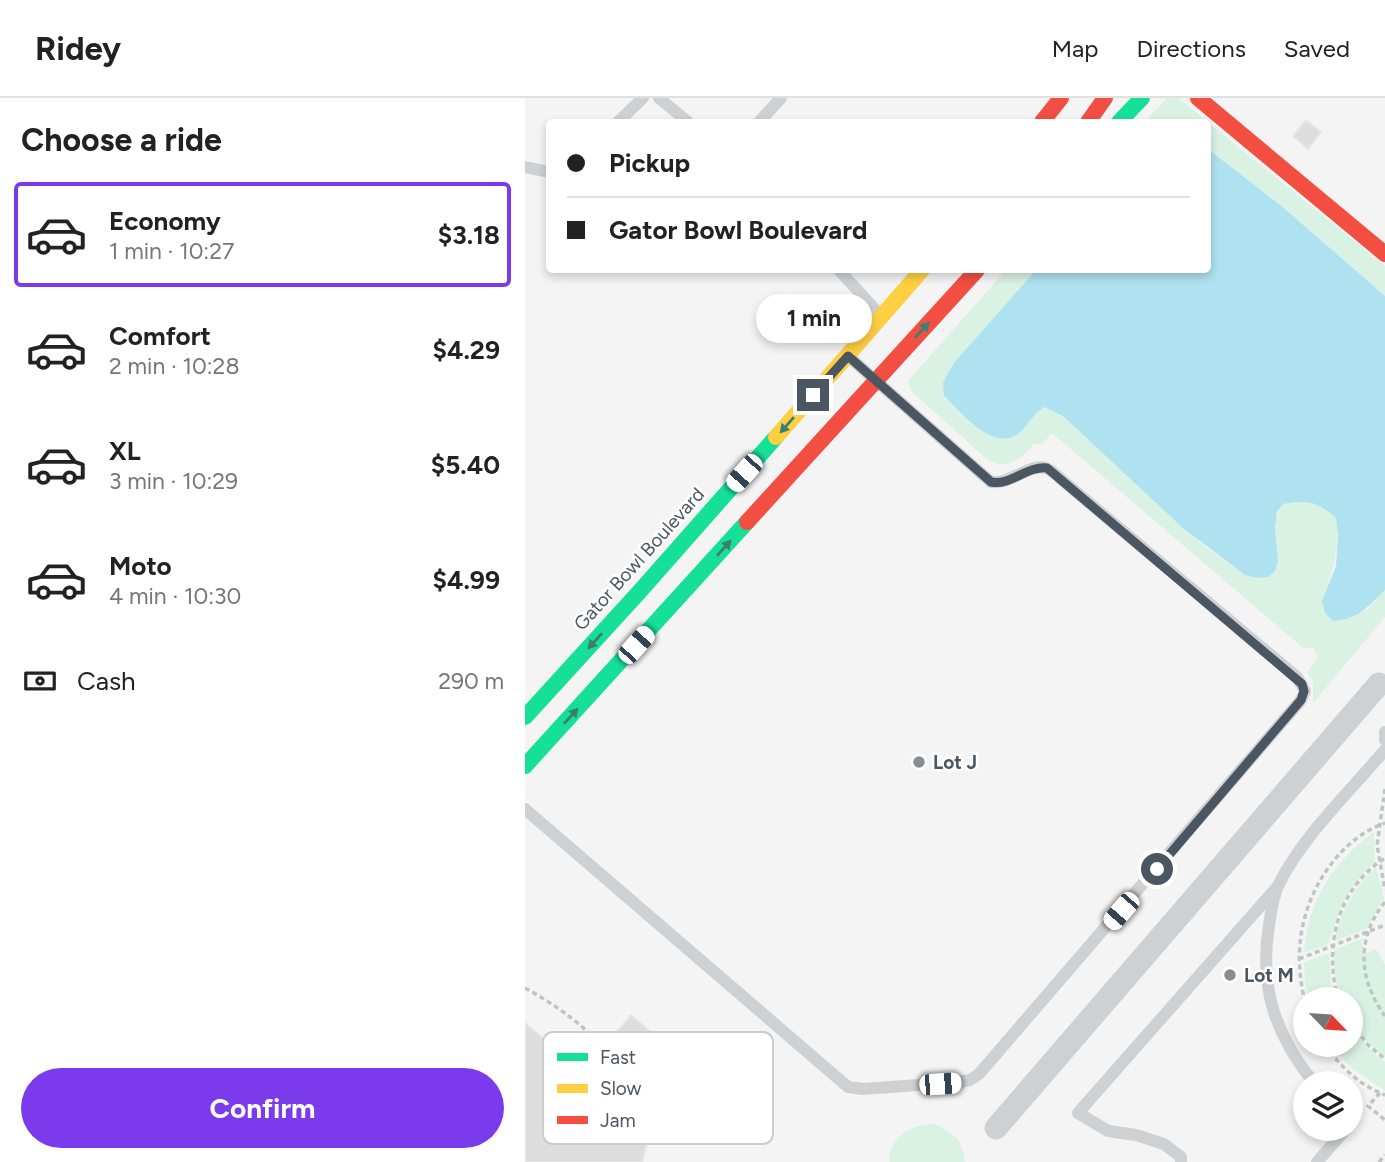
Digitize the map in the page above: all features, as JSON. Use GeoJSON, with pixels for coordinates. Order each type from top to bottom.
{"type":"FeatureCollection","features":[{"type":"Feature","properties":{"kind":"main road"},"geometry":{"type":"LineString","coordinates":[[1029,119],[1042,98]]}},
{"type":"Feature","properties":{"kind":"main road"},"geometry":{"type":"LineString","coordinates":[[1044,119],[1061,98]]}},
{"type":"Feature","properties":{"kind":"main road"},"geometry":{"type":"LineString","coordinates":[[1090,119],[1105,98]]}},
{"type":"Feature","properties":{"kind":"main road"},"geometry":{"type":"LineString","coordinates":[[1122,119],[1142,98]]}},
{"type":"Feature","properties":{"kind":"main road"},"geometry":{"type":"LineString","coordinates":[[1198,98],[1385,254]]}},
{"type":"Feature","properties":{"kind":"main road","name":"Gator Bowl Boulevard"},"geometry":{"type":"LineString","coordinates":[[525,717],[919,273]]}},
{"type":"Feature","properties":{"kind":"main road"},"geometry":{"type":"LineString","coordinates":[[525,766],[974,273]]}},
{"type":"Feature","properties":{"kind":"street"},"geometry":{"type":"LineString","coordinates":[[996,1128],[1379,684]]}},
{"type":"Feature","properties":{"kind":"lane"},"geometry":{"type":"LineString","coordinates":[[621,119],[643,98]]}},
{"type":"Feature","properties":{"kind":"lane"},"geometry":{"type":"LineString","coordinates":[[659,98],[684,119]]}},
{"type":"Feature","properties":{"kind":"lane"},"geometry":{"type":"LineString","coordinates":[[762,119],[782,98]]}},
{"type":"Feature","properties":{"kind":"lane"},"geometry":{"type":"LineString","coordinates":[[525,167],[546,171]]}},
{"type":"Feature","properties":{"kind":"lane"},"geometry":{"type":"LineString","coordinates":[[842,273],[882,317]]}},
{"type":"Feature","properties":{"kind":"lane"},"geometry":{"type":"LineString","coordinates":[[525,808],[848,1087],[863,1089],[960,1082],[979,1074],[1301,700],[1304,691],[1297,677],[1047,468],[1039,467],[1006,482],[991,482],[848,356]]}},
{"type":"Feature","properties":{"kind":"lane"},"geometry":{"type":"LineString","coordinates":[[1385,732],[1385,740]]}},
{"type":"Feature","properties":{"kind":"lane"},"geometry":{"type":"LineString","coordinates":[[1181,1162],[1181,1157],[1164,1144],[1136,1135],[1108,1131],[1078,1113],[1278,886],[1307,842],[1385,750]]}},
{"type":"Feature","properties":{"kind":"lane"},"geometry":{"type":"LineString","coordinates":[[1278,886],[1266,940],[1266,982],[1283,1040],[1304,1071]]}},
{"type":"Feature","properties":{"kind":"lane"},"geometry":{"type":"LineString","coordinates":[[1317,1162],[1335,1141]]}},
{"type":"Feature","properties":{"kind":"path"},"geometry":{"type":"LineString","coordinates":[[1385,789],[1378,825],[1379,862],[1385,890]]}},
{"type":"Feature","properties":{"kind":"path"},"geometry":{"type":"LineString","coordinates":[[1302,987],[1300,944],[1305,918],[1319,883],[1349,845],[1385,823]]}},
{"type":"Feature","properties":{"kind":"path"},"geometry":{"type":"LineString","coordinates":[[1334,987],[1332,946],[1344,905],[1357,884],[1385,858]]}},
{"type":"Feature","properties":{"kind":"path"},"geometry":{"type":"LineString","coordinates":[[1385,902],[1367,932],[1363,955],[1365,975],[1372,998],[1385,1016]]}},
{"type":"Feature","properties":{"kind":"path"},"geometry":{"type":"LineString","coordinates":[[1300,959],[1385,925]]}},
{"type":"Feature","properties":{"kind":"path"},"geometry":{"type":"LineString","coordinates":[[525,988],[586,1032]]}},
{"type":"Feature","properties":{"kind":"path"},"geometry":{"type":"LineString","coordinates":[[1363,1039],[1385,1059]]}},
{"type":"Feature","properties":{"kind":"path"},"geometry":{"type":"LineString","coordinates":[[1334,1057],[1362,1084],[1382,1094],[1368,1106],[1385,1120]]}},
{"type":"Feature","properties":{"kind":"path"},"geometry":{"type":"LineString","coordinates":[[1379,1162],[1385,1155]]}},
{"type":"Feature","properties":{"kind":"green space"},"geometry":{"type":"Polygon","coordinates":[[[1167,98],[1178,98],[1204,119],[1148,119],[1167,98]]]}},
{"type":"Feature","properties":{"kind":"green space"},"geometry":{"type":"Polygon","coordinates":[[[1211,125],[1385,266],[1385,296],[1285,209],[1211,151],[1211,125]]]}},
{"type":"Feature","properties":{"kind":"green space"},"geometry":{"type":"Polygon","coordinates":[[[1003,273],[1035,273],[943,383],[944,397],[978,428],[998,438],[1018,434],[1046,407],[1063,416],[1206,547],[1245,575],[1258,578],[1278,561],[1276,524],[1283,504],[1312,503],[1323,508],[1336,518],[1337,540],[1335,560],[1322,601],[1366,610],[1385,590],[1385,617],[1313,703],[1313,682],[1307,672],[1318,657],[1313,648],[1303,648],[1052,433],[1042,444],[1034,444],[1014,462],[995,463],[988,460],[911,391],[908,381],[1003,273]]]}},
{"type":"Feature","properties":{"kind":"green space"},"geometry":{"type":"Polygon","coordinates":[[[1374,832],[1375,862],[1358,879],[1345,899],[1329,944],[1304,953],[1311,917],[1325,885],[1346,857],[1374,832]]]}},
{"type":"Feature","properties":{"kind":"green space"},"geometry":{"type":"Polygon","coordinates":[[[1376,867],[1384,898],[1367,929],[1334,941],[1349,901],[1376,867]]]}},
{"type":"Feature","properties":{"kind":"green space"},"geometry":{"type":"Polygon","coordinates":[[[1363,938],[1362,944],[1367,953],[1376,949],[1385,965],[1385,1057],[1363,1036],[1363,987],[1338,987],[1334,950],[1363,938]]]}},
{"type":"Feature","properties":{"kind":"green space"},"geometry":{"type":"Polygon","coordinates":[[[1329,953],[1332,987],[1306,987],[1304,962],[1329,953]]]}},
{"type":"Feature","properties":{"kind":"green space"},"geometry":{"type":"Polygon","coordinates":[[[1363,1042],[1385,1062],[1385,1091],[1363,1076],[1363,1071],[1356,1071],[1342,1057],[1363,1057],[1363,1042]]]}},
{"type":"Feature","properties":{"kind":"green space"},"geometry":{"type":"Polygon","coordinates":[[[933,1124],[956,1138],[962,1148],[965,1162],[889,1162],[893,1146],[902,1134],[916,1127],[933,1124]]]}},
{"type":"Feature","properties":{"kind":"water"},"geometry":{"type":"Polygon","coordinates":[[[1211,151],[1285,209],[1385,296],[1385,590],[1362,611],[1349,618],[1333,621],[1325,613],[1322,601],[1336,566],[1336,518],[1323,508],[1305,502],[1283,504],[1277,512],[1275,529],[1278,561],[1275,571],[1268,577],[1245,575],[1183,528],[1063,416],[1045,407],[1018,434],[1008,438],[998,438],[978,428],[944,396],[943,383],[953,364],[1033,273],[1211,273],[1211,151]]]}},
{"type":"Feature","properties":{"kind":"building"},"geometry":{"type":"Polygon","coordinates":[[[1306,120],[1321,132],[1308,149],[1293,136],[1306,120]]]}},
{"type":"Feature","properties":{"kind":"building"},"geometry":{"type":"Polygon","coordinates":[[[631,1015],[651,1032],[616,1032],[631,1015]]]}},
{"type":"Feature","properties":{"kind":"building"},"geometry":{"type":"Polygon","coordinates":[[[525,1023],[543,1038],[543,1144],[646,1144],[642,1162],[525,1162],[525,1023]]]}},
{"type":"Feature","properties":{"kind":"traffic: fast"},"geometry":{"type":"LineString","coordinates":[[1122,119],[1142,98]]}},
{"type":"Feature","properties":{"kind":"traffic: fast"},"geometry":{"type":"LineString","coordinates":[[525,717],[776,437]]}},
{"type":"Feature","properties":{"kind":"traffic: fast"},"geometry":{"type":"LineString","coordinates":[[525,766],[747,522]]}},
{"type":"Feature","properties":{"kind":"traffic: slow"},"geometry":{"type":"LineString","coordinates":[[776,437],[919,273]]}},
{"type":"Feature","properties":{"kind":"traffic: jam"},"geometry":{"type":"LineString","coordinates":[[1044,119],[1061,98]]}},
{"type":"Feature","properties":{"kind":"traffic: jam"},"geometry":{"type":"LineString","coordinates":[[1090,119],[1105,98]]}},
{"type":"Feature","properties":{"kind":"traffic: jam"},"geometry":{"type":"LineString","coordinates":[[1198,98],[1385,254]]}},
{"type":"Feature","properties":{"kind":"traffic: jam"},"geometry":{"type":"LineString","coordinates":[[747,522],[974,273]]}},
{"type":"Feature","properties":{"kind":"place","name":"Lot J"},"geometry":{"type":"Point","coordinates":[919,762]}},
{"type":"Feature","properties":{"kind":"place","name":"Lot M"},"geometry":{"type":"Point","coordinates":[1230,975]}},
{"type":"Feature","properties":{"kind":"route"},"geometry":{"type":"LineString","coordinates":[[813,395],[848,356],[991,482],[1006,482],[1039,467],[1047,468],[1297,677],[1304,691],[1301,700],[1157,869]]}}]}
